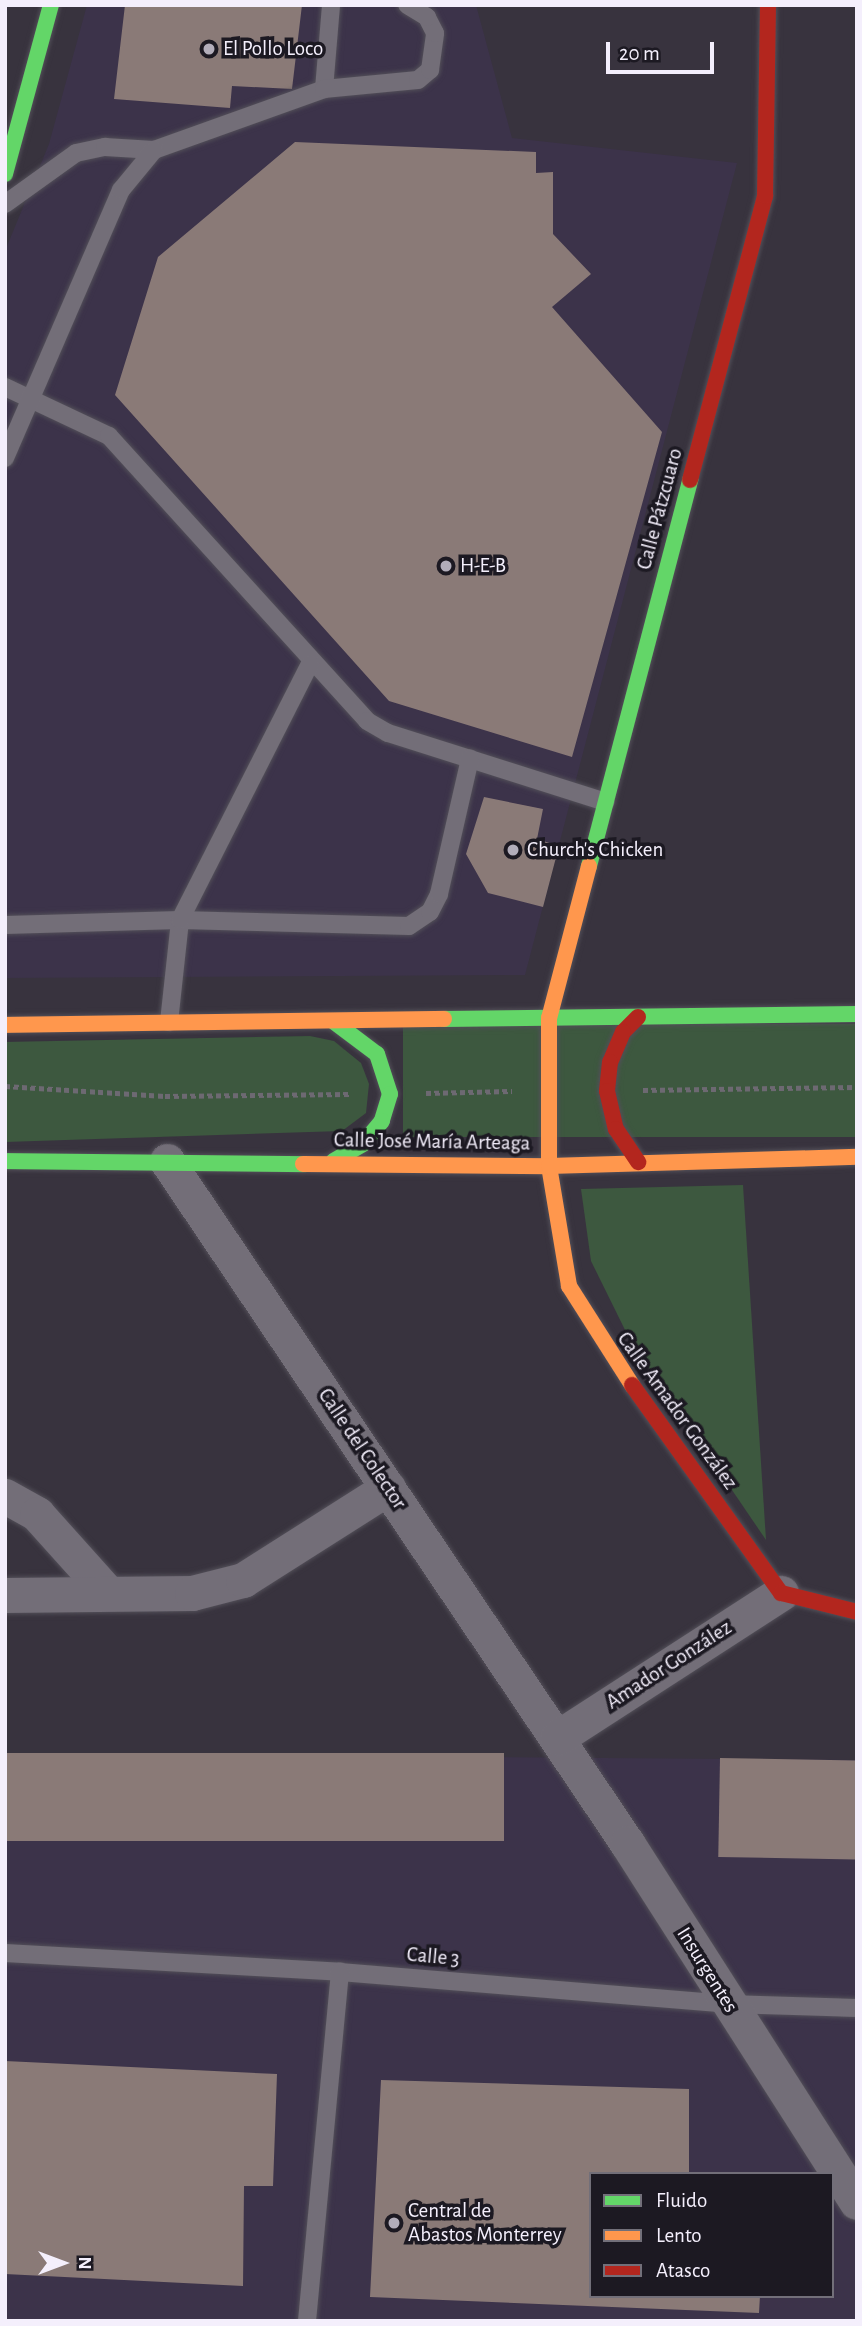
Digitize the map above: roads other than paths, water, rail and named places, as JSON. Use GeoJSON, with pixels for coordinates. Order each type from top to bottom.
{"type":"FeatureCollection","features":[{"type":"Feature","properties":{"kind":"street"},"geometry":{"type":"LineString","coordinates":[[5,174],[51,5]]}},
{"type":"Feature","properties":{"kind":"street","name":"Calle Pátzcuaro"},"geometry":{"type":"LineString","coordinates":[[548,1091],[549,1018],[765,195],[768,5]]}},
{"type":"Feature","properties":{"kind":"street"},"geometry":{"type":"LineString","coordinates":[[5,1025],[857,1014]]}},
{"type":"Feature","properties":{"kind":"street"},"geometry":{"type":"LineString","coordinates":[[638,1017],[623,1032],[610,1062],[607,1091],[616,1129],[638,1162]]}},
{"type":"Feature","properties":{"kind":"street"},"geometry":{"type":"LineString","coordinates":[[333,1021],[377,1054],[390,1094],[382,1121],[363,1144],[333,1161]]}},
{"type":"Feature","properties":{"kind":"street","name":"Calle Amador González"},"geometry":{"type":"LineString","coordinates":[[548,1091],[549,1166],[559,1248],[582,1314],[781,1593]]}},
{"type":"Feature","properties":{"kind":"street","name":"Calle José María Arteaga"},"geometry":{"type":"LineString","coordinates":[[5,1161],[333,1161],[549,1166],[857,1157]]}},
{"type":"Feature","properties":{"kind":"street","name":"Calle del Colector"},"geometry":{"type":"LineString","coordinates":[[167,1161],[556,1738]]}},
{"type":"Feature","properties":{"kind":"street"},"geometry":{"type":"LineString","coordinates":[[5,1595],[192,1592],[243,1580],[388,1488]]}},
{"type":"Feature","properties":{"kind":"street"},"geometry":{"type":"LineString","coordinates":[[5,1496],[37,1514],[108,1592]]}},
{"type":"Feature","properties":{"kind":"street"},"geometry":{"type":"LineString","coordinates":[[781,1593],[857,1612]]}},
{"type":"Feature","properties":{"kind":"street","name":"Amador González"},"geometry":{"type":"LineString","coordinates":[[556,1738],[781,1593]]}},
{"type":"Feature","properties":{"kind":"street","name":"Insurgentes"},"geometry":{"type":"LineString","coordinates":[[556,1738],[857,2202]]}},
{"type":"Feature","properties":{"kind":"lane"},"geometry":{"type":"LineString","coordinates":[[324,89],[331,5]]}},
{"type":"Feature","properties":{"kind":"lane"},"geometry":{"type":"LineString","coordinates":[[5,205],[76,153],[105,147],[155,150],[324,89],[426,75],[435,33],[427,17],[407,5]]}},
{"type":"Feature","properties":{"kind":"lane"},"geometry":{"type":"LineString","coordinates":[[5,458],[121,190],[155,150]]}},
{"type":"Feature","properties":{"kind":"lane"},"geometry":{"type":"LineString","coordinates":[[5,387],[109,436],[310,664],[367,721],[470,760],[604,802]]}},
{"type":"Feature","properties":{"kind":"lane"},"geometry":{"type":"LineString","coordinates":[[169,1022],[180,920],[310,664]]}},
{"type":"Feature","properties":{"kind":"lane"},"geometry":{"type":"LineString","coordinates":[[5,925],[180,920],[397,928],[422,920],[439,894],[470,760]]}},
{"type":"Feature","properties":{"kind":"lane","name":"Calle 3"},"geometry":{"type":"LineString","coordinates":[[5,1953],[340,1972],[727,2004],[857,2008]]}},
{"type":"Feature","properties":{"kind":"lane"},"geometry":{"type":"LineString","coordinates":[[307,2321],[340,1972]]}},
{"type":"Feature","properties":{"kind":"place","name":"El Pollo Loco"},"geometry":{"type":"Point","coordinates":[209,49]}},
{"type":"Feature","properties":{"kind":"place","name":"H-E-B"},"geometry":{"type":"Point","coordinates":[446,566]}},
{"type":"Feature","properties":{"kind":"place","name":"Church's Chicken"},"geometry":{"type":"Point","coordinates":[513,850]}},
{"type":"Feature","properties":{"kind":"place","name":"Central de Abastos Monterrey"},"geometry":{"type":"Point","coordinates":[394,2223]}}]}
